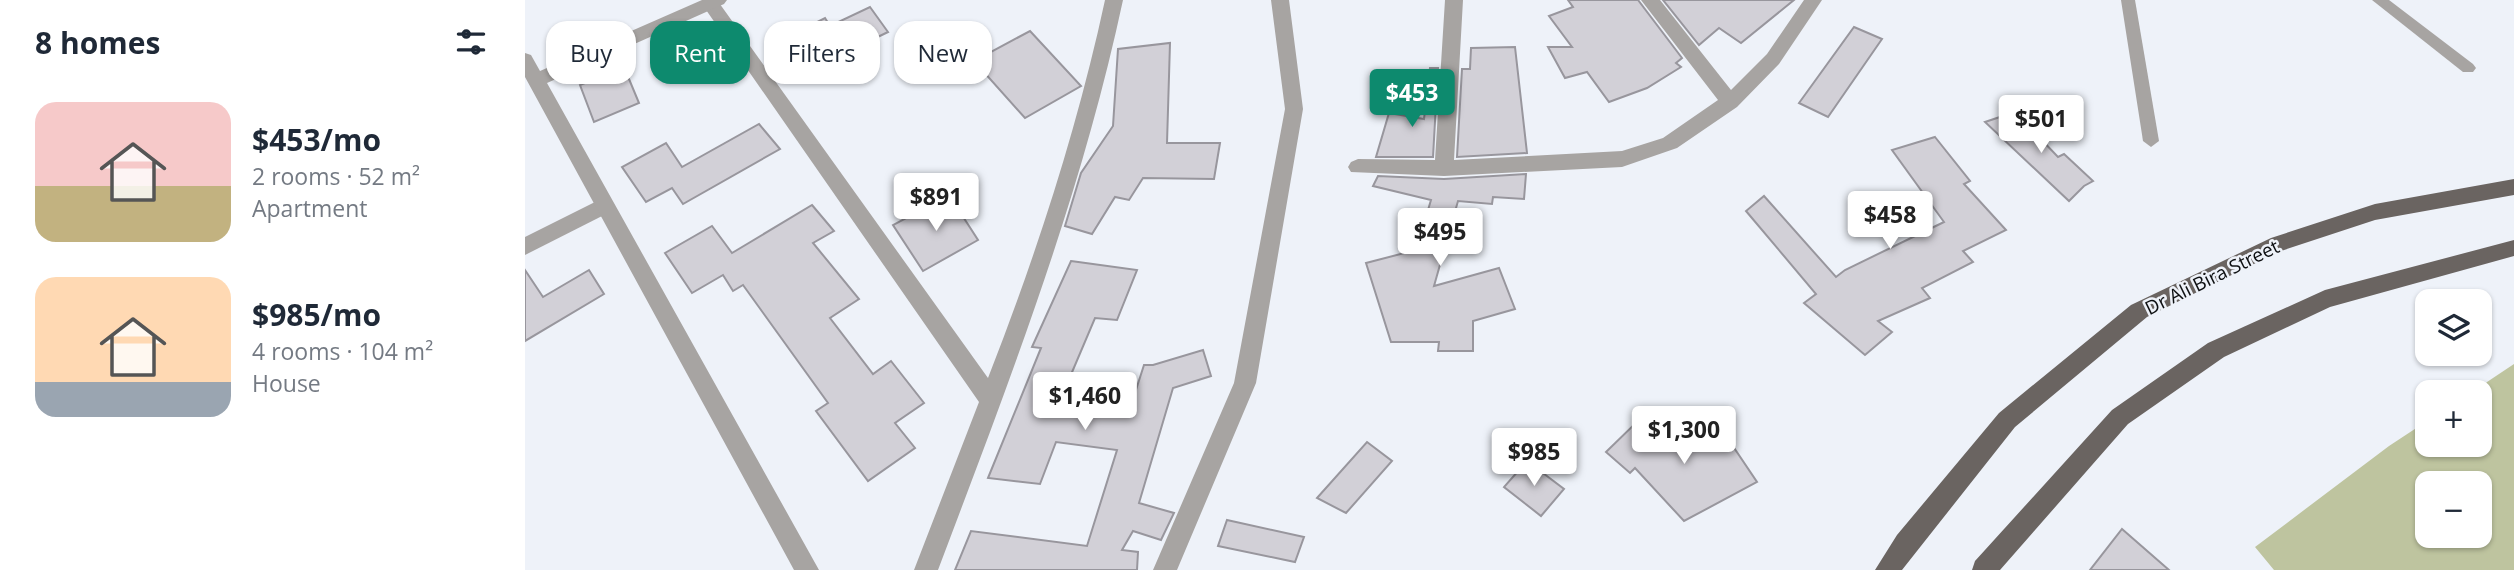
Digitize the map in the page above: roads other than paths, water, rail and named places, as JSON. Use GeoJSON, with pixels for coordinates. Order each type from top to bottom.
{"type":"FeatureCollection","features":[{"type":"Feature","properties":{"kind":"main road","name":"Dr Ali Bira Street"},"geometry":{"type":"LineString","coordinates":[[1887,570],[1906,542],[2007,419],[2139,311],[2271,246],[2375,212],[2514,187]]}},
{"type":"Feature","properties":{"kind":"main road"},"geometry":{"type":"LineString","coordinates":[[1984,570],[2120,417],[2216,350],[2325,299],[2514,248]]}},
{"type":"Feature","properties":{"kind":"street"},"geometry":{"type":"LineString","coordinates":[[926,570],[1064,201],[1105,48],[1114,0]]}},
{"type":"Feature","properties":{"kind":"street"},"geometry":{"type":"LineString","coordinates":[[1165,570],[1245,383],[1294,109],[1280,0]]}},
{"type":"Feature","properties":{"kind":"street"},"geometry":{"type":"LineString","coordinates":[[1444,167],[1454,0]]}},
{"type":"Feature","properties":{"kind":"street"},"geometry":{"type":"LineString","coordinates":[[1650,0],[1730,102]]}},
{"type":"Feature","properties":{"kind":"street"},"geometry":{"type":"LineString","coordinates":[[1358,167],[1444,167],[1622,159],[1670,143],[1730,102],[1773,59],[1813,0]]}},
{"type":"Feature","properties":{"kind":"street"},"geometry":{"type":"LineString","coordinates":[[530,82],[714,2],[990,399]]}},
{"type":"Feature","properties":{"kind":"street"},"geometry":{"type":"LineString","coordinates":[[525,60],[530,82],[603,206],[807,570]]}},
{"type":"Feature","properties":{"kind":"street"},"geometry":{"type":"LineString","coordinates":[[525,247],[603,206]]}},
{"type":"Feature","properties":{"kind":"lane"},"geometry":{"type":"LineString","coordinates":[[2128,0],[2151,142]]}},
{"type":"Feature","properties":{"kind":"lane"},"geometry":{"type":"LineString","coordinates":[[2379,0],[2468,68]]}}]}
